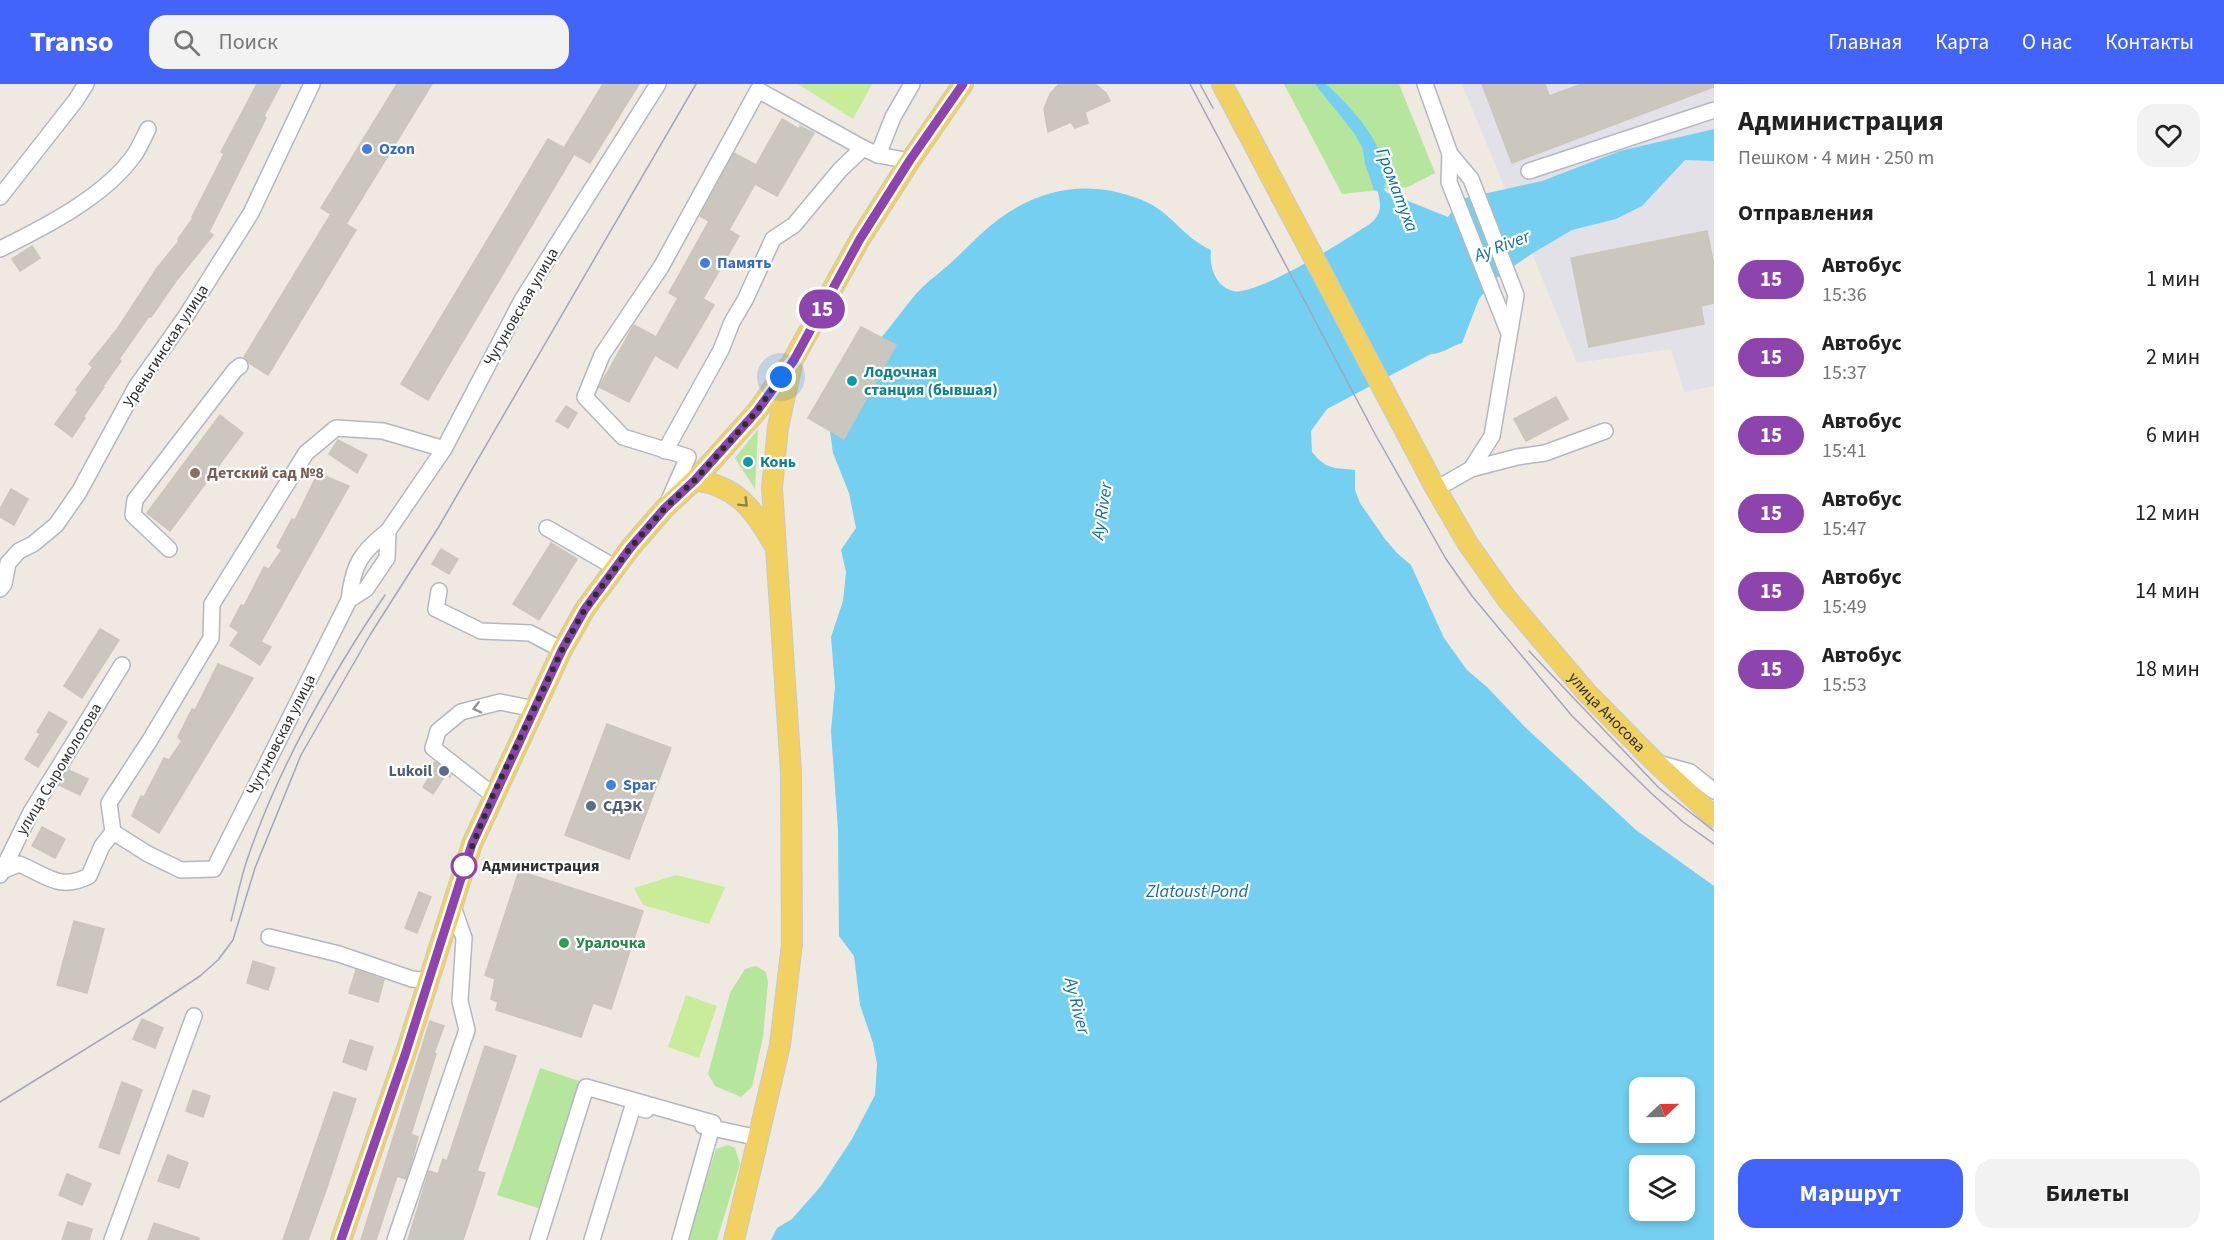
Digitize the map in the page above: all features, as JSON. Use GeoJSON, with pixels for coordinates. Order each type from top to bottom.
{"type":"FeatureCollection","features":[{"type":"Feature","properties":{"kind":"main road"},"geometry":{"type":"LineString","coordinates":[[340,1240],[472,844],[562,650],[585,609],[616,568],[665,508],[695,480],[757,411],[794,360],[860,239],[910,160],[963,84]]}},
{"type":"Feature","properties":{"kind":"main road","name":"улица Аносова"},"geometry":{"type":"LineString","coordinates":[[1222,84],[1300,234],[1468,544],[1507,599],[1587,693],[1655,762],[1714,817]]}},
{"type":"Feature","properties":{"kind":"main road"},"geometry":{"type":"LineString","coordinates":[[734,1240],[780,1045],[792,944],[791,772],[772,488],[778,427],[794,360]]}},
{"type":"Feature","properties":{"kind":"main road"},"geometry":{"type":"LineString","coordinates":[[695,480],[715,483],[742,499],[762,524],[776,549]]}},
{"type":"Feature","properties":{"kind":"street"},"geometry":{"type":"LineString","coordinates":[[0,197],[86,84]]}},
{"type":"Feature","properties":{"kind":"street","name":"Уреньгинская улица"},"geometry":{"type":"LineString","coordinates":[[0,589],[4,584],[8,563],[19,551],[33,544],[56,525],[80,492],[136,387],[186,316],[250,213],[312,84]]}},
{"type":"Feature","properties":{"kind":"street","name":"Чугуновская улица"},"geometry":{"type":"LineString","coordinates":[[112,832],[148,854],[181,870],[213,869],[349,600],[366,589],[387,558],[388,531],[444,448],[522,300],[658,84]]}},
{"type":"Feature","properties":{"kind":"street"},"geometry":{"type":"LineString","coordinates":[[878,155],[893,117],[912,84]]}},
{"type":"Feature","properties":{"kind":"street"},"geometry":{"type":"LineString","coordinates":[[1425,84],[1450,154],[1471,179],[1516,295],[1492,436],[1471,469]]}},
{"type":"Feature","properties":{"kind":"street"},"geometry":{"type":"LineString","coordinates":[[665,508],[688,457],[623,437],[585,397],[602,355],[661,267],[758,90],[878,155],[910,160]]}},
{"type":"Feature","properties":{"kind":"street"},"geometry":{"type":"LineString","coordinates":[[1529,171],[1714,110]]}},
{"type":"Feature","properties":{"kind":"street"},"geometry":{"type":"LineString","coordinates":[[0,249],[37,232],[99,192],[135,154],[148,129]]}},
{"type":"Feature","properties":{"kind":"street"},"geometry":{"type":"LineString","coordinates":[[665,451],[721,350],[732,322],[745,300],[773,238],[794,225],[840,170],[863,148]]}},
{"type":"Feature","properties":{"kind":"street"},"geometry":{"type":"LineString","coordinates":[[1450,154],[1449,182],[1508,332]]}},
{"type":"Feature","properties":{"kind":"street"},"geometry":{"type":"LineString","coordinates":[[169,549],[133,515],[135,501],[240,366]]}},
{"type":"Feature","properties":{"kind":"street"},"geometry":{"type":"LineString","coordinates":[[1,873],[20,864],[57,882],[74,883],[89,876],[102,846],[112,832],[109,803],[211,638],[212,604],[306,453],[336,428],[383,431],[444,448]]}},
{"type":"Feature","properties":{"kind":"street"},"geometry":{"type":"LineString","coordinates":[[1437,489],[1471,469],[1517,457],[1545,453],[1605,431]]}},
{"type":"Feature","properties":{"kind":"street"},"geometry":{"type":"LineString","coordinates":[[547,528],[616,568]]}},
{"type":"Feature","properties":{"kind":"street"},"geometry":{"type":"LineString","coordinates":[[439,591],[436,609],[463,623],[481,631],[530,633],[562,650]]}},
{"type":"Feature","properties":{"kind":"street","name":"улица Сыромолотова"},"geometry":{"type":"LineString","coordinates":[[1,873],[31,812],[122,664]]}},
{"type":"Feature","properties":{"kind":"street"},"geometry":{"type":"LineString","coordinates":[[493,795],[433,748],[438,731],[461,712],[500,702],[534,709]]}},
{"type":"Feature","properties":{"kind":"street"},"geometry":{"type":"LineString","coordinates":[[1655,762],[1690,772],[1714,790]]}},
{"type":"Feature","properties":{"kind":"street"},"geometry":{"type":"LineString","coordinates":[[394,1240],[467,1030],[460,1001],[464,938],[452,904]]}},
{"type":"Feature","properties":{"kind":"street"},"geometry":{"type":"LineString","coordinates":[[268,937],[339,954],[412,979],[428,981]]}},
{"type":"Feature","properties":{"kind":"street"},"geometry":{"type":"LineString","coordinates":[[112,1240],[194,1016]]}},
{"type":"Feature","properties":{"kind":"street"},"geometry":{"type":"LineString","coordinates":[[538,1240],[586,1087],[713,1123],[680,1240]]}},
{"type":"Feature","properties":{"kind":"street"},"geometry":{"type":"LineString","coordinates":[[592,1240],[633,1106],[712,1129],[759,1138]]}},
{"type":"Feature","properties":{"kind":"shaded area"},"geometry":{"type":"Polygon","coordinates":[[[1462,84],[1714,84],[1714,386],[1684,392],[1671,349],[1577,363],[1462,84]]]}},
{"type":"Feature","properties":{"kind":"green space"},"geometry":{"type":"Polygon","coordinates":[[[798,84],[872,84],[853,119],[798,84]]]}},
{"type":"Feature","properties":{"kind":"green space"},"geometry":{"type":"Polygon","coordinates":[[[1284,84],[1399,84],[1435,173],[1408,187],[1342,194],[1284,84]]]}},
{"type":"Feature","properties":{"kind":"green space"},"geometry":{"type":"Polygon","coordinates":[[[758,429],[755,489],[735,458],[758,429]]]}},
{"type":"Feature","properties":{"kind":"green space"},"geometry":{"type":"Polygon","coordinates":[[[676,875],[725,887],[709,924],[643,905],[634,888],[676,875]]]}},
{"type":"Feature","properties":{"kind":"green space"},"geometry":{"type":"Polygon","coordinates":[[[756,966],[766,972],[768,982],[763,1037],[752,1087],[741,1097],[715,1086],[708,1074],[730,993],[745,969],[756,966]]]}},
{"type":"Feature","properties":{"kind":"green space"},"geometry":{"type":"Polygon","coordinates":[[[686,995],[717,1006],[699,1058],[668,1047],[686,995]]]}},
{"type":"Feature","properties":{"kind":"green space"},"geometry":{"type":"Polygon","coordinates":[[[540,1068],[582,1082],[541,1209],[497,1195],[540,1068]]]}},
{"type":"Feature","properties":{"kind":"green space"},"geometry":{"type":"Polygon","coordinates":[[[728,1145],[735,1148],[740,1164],[717,1240],[687,1240],[716,1149],[728,1145]]]}},
{"type":"Feature","properties":{"kind":"water","name":"Zlatoust Pond"},"geometry":{"type":"Polygon","coordinates":[[[1315,84],[1326,84],[1353,111],[1369,132],[1385,167],[1384,190],[1448,217],[1461,199],[1542,181],[1620,151],[1714,129],[1714,161],[1685,160],[1642,206],[1616,219],[1572,230],[1533,253],[1495,279],[1479,299],[1462,343],[1431,354],[1327,409],[1311,431],[1312,452],[1318,459],[1335,468],[1355,470],[1355,490],[1360,503],[1385,539],[1411,565],[1444,638],[1467,670],[1636,830],[1714,886],[1714,1240],[771,1240],[777,1228],[792,1219],[821,1186],[852,1139],[875,1095],[877,1064],[873,1043],[860,1005],[854,956],[839,936],[838,830],[831,731],[835,687],[831,637],[843,601],[846,572],[841,550],[856,528],[849,493],[833,453],[830,431],[844,439],[896,345],[881,338],[915,295],[982,233],[1018,207],[1037,198],[1077,189],[1098,189],[1142,200],[1161,211],[1192,238],[1211,250],[1212,269],[1222,285],[1233,291],[1245,290],[1281,276],[1324,253],[1371,223],[1377,216],[1380,205],[1378,192],[1374,190],[1365,164],[1363,149],[1354,133],[1315,84]]]}},
{"type":"Feature","properties":{"kind":"building"},"geometry":{"type":"Polygon","coordinates":[[[257,84],[281,84],[209,232],[213,235],[151,317],[149,316],[119,359],[121,361],[72,437],[55,424],[93,367],[89,364],[118,328],[193,218],[224,154],[221,152],[257,84]]]}},
{"type":"Feature","properties":{"kind":"building"},"geometry":{"type":"Polygon","coordinates":[[[397,84],[432,84],[346,224],[356,230],[268,375],[244,357],[331,214],[321,208],[397,84]]]}},
{"type":"Feature","properties":{"kind":"building"},"geometry":{"type":"Polygon","coordinates":[[[603,84],[639,84],[590,163],[574,154],[428,400],[401,384],[548,139],[564,148],[603,84]]]}},
{"type":"Feature","properties":{"kind":"building"},"geometry":{"type":"Polygon","coordinates":[[[1059,84],[1095,84],[1106,93],[1110,101],[1085,112],[1088,123],[1075,128],[1071,122],[1048,132],[1044,109],[1050,94],[1059,84]]]}},
{"type":"Feature","properties":{"kind":"building"},"geometry":{"type":"Polygon","coordinates":[[[1482,84],[1545,84],[1549,96],[1582,84],[1714,84],[1714,87],[1512,163],[1482,84]]]}},
{"type":"Feature","properties":{"kind":"building"},"geometry":{"type":"Polygon","coordinates":[[[782,119],[799,129],[800,126],[814,133],[777,196],[755,184],[729,230],[739,236],[703,299],[714,305],[677,368],[655,355],[629,402],[599,387],[634,325],[656,337],[678,298],[669,293],[709,221],[700,216],[734,153],[756,165],[782,119]]]}},
{"type":"Feature","properties":{"kind":"building"},"geometry":{"type":"Polygon","coordinates":[[[1707,231],[1714,265],[1714,303],[1701,306],[1704,324],[1589,347],[1571,258],[1707,231]]]}},
{"type":"Feature","properties":{"kind":"building"},"geometry":{"type":"Polygon","coordinates":[[[32,246],[40,258],[20,271],[12,259],[32,246]]]}},
{"type":"Feature","properties":{"kind":"building","name":"Лодочная станция (бывшая)"},"geometry":{"type":"Polygon","coordinates":[[[861,327],[896,345],[844,439],[808,418],[861,327]]]}},
{"type":"Feature","properties":{"kind":"building"},"geometry":{"type":"Polygon","coordinates":[[[1556,397],[1568,419],[1526,441],[1514,419],[1556,397]]]}},
{"type":"Feature","properties":{"kind":"building"},"geometry":{"type":"Polygon","coordinates":[[[566,406],[577,413],[568,428],[556,421],[566,406]]]}},
{"type":"Feature","properties":{"kind":"building","name":"Детский сад №8"},"geometry":{"type":"Polygon","coordinates":[[[220,415],[243,433],[170,531],[147,513],[220,415]]]}},
{"type":"Feature","properties":{"kind":"building"},"geometry":{"type":"Polygon","coordinates":[[[338,440],[367,455],[357,473],[329,454],[338,440]]]}},
{"type":"Feature","properties":{"kind":"building"},"geometry":{"type":"Polygon","coordinates":[[[318,473],[349,486],[261,642],[271,647],[260,665],[230,645],[239,632],[230,626],[241,605],[244,606],[264,567],[269,569],[282,550],[277,547],[292,519],[295,520],[318,473]]]}},
{"type":"Feature","properties":{"kind":"building"},"geometry":{"type":"Polygon","coordinates":[[[11,489],[28,499],[14,525],[0,517],[0,509],[11,489]]]}},
{"type":"Feature","properties":{"kind":"building"},"geometry":{"type":"Polygon","coordinates":[[[551,543],[577,559],[539,620],[513,604],[551,543]]]}},
{"type":"Feature","properties":{"kind":"building"},"geometry":{"type":"Polygon","coordinates":[[[441,549],[458,559],[449,574],[432,564],[441,549]]]}},
{"type":"Feature","properties":{"kind":"building"},"geometry":{"type":"Polygon","coordinates":[[[100,629],[119,640],[82,698],[64,686],[100,629]]]}},
{"type":"Feature","properties":{"kind":"building"},"geometry":{"type":"Polygon","coordinates":[[[218,664],[253,678],[159,833],[132,816],[164,758],[169,760],[182,741],[178,737],[192,709],[195,710],[218,664]]]}},
{"type":"Feature","properties":{"kind":"building"},"geometry":{"type":"Polygon","coordinates":[[[49,712],[67,722],[38,767],[25,759],[40,734],[37,732],[49,712]]]}},
{"type":"Feature","properties":{"kind":"building"},"geometry":{"type":"Polygon","coordinates":[[[607,724],[671,748],[629,859],[565,835],[607,724]]]}},
{"type":"Feature","properties":{"kind":"building","name":"Lukoil"},"geometry":{"type":"Polygon","coordinates":[[[435,762],[451,775],[450,777],[446,774],[433,794],[423,787],[436,767],[432,765],[435,762]]]}},
{"type":"Feature","properties":{"kind":"building"},"geometry":{"type":"Polygon","coordinates":[[[69,770],[88,779],[80,795],[59,785],[69,770]]]}},
{"type":"Feature","properties":{"kind":"building"},"geometry":{"type":"Polygon","coordinates":[[[42,827],[65,839],[55,858],[32,846],[42,827]]]}},
{"type":"Feature","properties":{"kind":"building","name":"Уралочка"},"geometry":{"type":"Polygon","coordinates":[[[519,871],[643,911],[611,1009],[593,1003],[581,1037],[496,1010],[498,1002],[491,999],[495,979],[485,975],[519,871]]]}},
{"type":"Feature","properties":{"kind":"building"},"geometry":{"type":"Polygon","coordinates":[[[419,892],[431,897],[417,933],[405,928],[419,892]]]}},
{"type":"Feature","properties":{"kind":"building"},"geometry":{"type":"Polygon","coordinates":[[[74,921],[104,929],[87,993],[57,985],[74,921]]]}},
{"type":"Feature","properties":{"kind":"building"},"geometry":{"type":"Polygon","coordinates":[[[253,961],[275,968],[268,990],[247,983],[253,961]]]}},
{"type":"Feature","properties":{"kind":"building"},"geometry":{"type":"Polygon","coordinates":[[[356,970],[384,980],[378,1002],[349,993],[356,970]]]}},
{"type":"Feature","properties":{"kind":"building"},"geometry":{"type":"Polygon","coordinates":[[[142,1019],[163,1028],[155,1048],[133,1039],[142,1019]]]}},
{"type":"Feature","properties":{"kind":"building"},"geometry":{"type":"Polygon","coordinates":[[[430,1021],[444,1026],[411,1134],[418,1137],[411,1164],[406,1179],[397,1176],[376,1240],[361,1240],[430,1021]]]}},
{"type":"Feature","properties":{"kind":"building"},"geometry":{"type":"Polygon","coordinates":[[[350,1040],[373,1047],[366,1070],[343,1062],[350,1040]]]}},
{"type":"Feature","properties":{"kind":"building"},"geometry":{"type":"Polygon","coordinates":[[[485,1046],[516,1056],[477,1171],[485,1173],[463,1240],[408,1240],[429,1171],[438,1174],[443,1159],[447,1161],[485,1046]]]}},
{"type":"Feature","properties":{"kind":"building"},"geometry":{"type":"Polygon","coordinates":[[[122,1082],[142,1090],[119,1154],[99,1147],[122,1082]]]}},
{"type":"Feature","properties":{"kind":"building"},"geometry":{"type":"Polygon","coordinates":[[[193,1090],[210,1096],[203,1117],[186,1111],[193,1090]]]}},
{"type":"Feature","properties":{"kind":"building"},"geometry":{"type":"Polygon","coordinates":[[[334,1092],[356,1099],[325,1193],[308,1240],[283,1240],[334,1092]]]}},
{"type":"Feature","properties":{"kind":"building"},"geometry":{"type":"Polygon","coordinates":[[[168,1155],[188,1163],[179,1188],[158,1181],[168,1155]]]}},
{"type":"Feature","properties":{"kind":"building"},"geometry":{"type":"Polygon","coordinates":[[[67,1174],[91,1184],[82,1205],[59,1195],[67,1174]]]}},
{"type":"Feature","properties":{"kind":"building"},"geometry":{"type":"Polygon","coordinates":[[[68,1222],[92,1229],[89,1240],[62,1240],[68,1222]]]}},
{"type":"Feature","properties":{"kind":"building"},"geometry":{"type":"Polygon","coordinates":[[[154,1223],[199,1238],[199,1240],[148,1240],[154,1223]]]}},
{"type":"Feature","properties":{"kind":"tram line"},"geometry":{"type":"LineString","coordinates":[[0,1102],[200,976],[218,960],[233,940],[255,868],[301,755],[370,635],[438,528],[696,84]]}},
{"type":"Feature","properties":{"kind":"tram line"},"geometry":{"type":"LineString","coordinates":[[1190,84],[1375,434],[1446,559],[1472,596],[1572,716],[1683,822],[1714,844]]}},
{"type":"Feature","properties":{"kind":"tram line"},"geometry":{"type":"LineString","coordinates":[[1200,84],[1213,108]]}},
{"type":"Feature","properties":{"kind":"tram line"},"geometry":{"type":"LineString","coordinates":[[231,921],[246,863],[258,829],[289,759],[345,657],[385,595]]}},
{"type":"Feature","properties":{"kind":"tram line"},"geometry":{"type":"LineString","coordinates":[[1529,651],[1659,788],[1714,831]]}},
{"type":"Feature","properties":{"kind":"bus line","name":"15"},"geometry":{"type":"LineString","coordinates":[[341,1240],[405,1055],[472,844],[562,650],[585,609],[631,547],[757,411],[794,360],[860,239],[910,160],[963,84]]}},
{"type":"Feature","properties":{"kind":"place","name":"Ozon"},"geometry":{"type":"Point","coordinates":[367,149]}},
{"type":"Feature","properties":{"kind":"place","name":"Память"},"geometry":{"type":"Point","coordinates":[705,263]}},
{"type":"Feature","properties":{"kind":"place","name":"Лодочная станция (бывшая)"},"geometry":{"type":"Point","coordinates":[852,381]}},
{"type":"Feature","properties":{"kind":"place","name":"Конь"},"geometry":{"type":"Point","coordinates":[748,462]}},
{"type":"Feature","properties":{"kind":"place","name":"Детский сад №8"},"geometry":{"type":"Point","coordinates":[195,473]}},
{"type":"Feature","properties":{"kind":"place","name":"Lukoil"},"geometry":{"type":"Point","coordinates":[444,771]}},
{"type":"Feature","properties":{"kind":"place","name":"Spar"},"geometry":{"type":"Point","coordinates":[611,785]}},
{"type":"Feature","properties":{"kind":"place","name":"СДЭК"},"geometry":{"type":"Point","coordinates":[591,806]}},
{"type":"Feature","properties":{"kind":"place","name":"Администрация"},"geometry":{"type":"Point","coordinates":[464,866]}},
{"type":"Feature","properties":{"kind":"place","name":"Уралочка"},"geometry":{"type":"Point","coordinates":[564,943]}},
{"type":"Feature","properties":{"kind":"route"},"geometry":{"type":"LineString","coordinates":[[464,866],[493,795],[562,650],[585,609],[631,547],[757,411],[781,377]]}},
{"type":"Feature","properties":{"kind":"water label","name":"Громатуха"},"geometry":{"type":"Point","coordinates":[1397,190]}},
{"type":"Feature","properties":{"kind":"water label","name":"Ay River"},"geometry":{"type":"Point","coordinates":[1502,246]}},
{"type":"Feature","properties":{"kind":"water label","name":"Ay River"},"geometry":{"type":"Point","coordinates":[1102,511]}},
{"type":"Feature","properties":{"kind":"water label","name":"Ay River"},"geometry":{"type":"Point","coordinates":[1077,1006]}}]}
